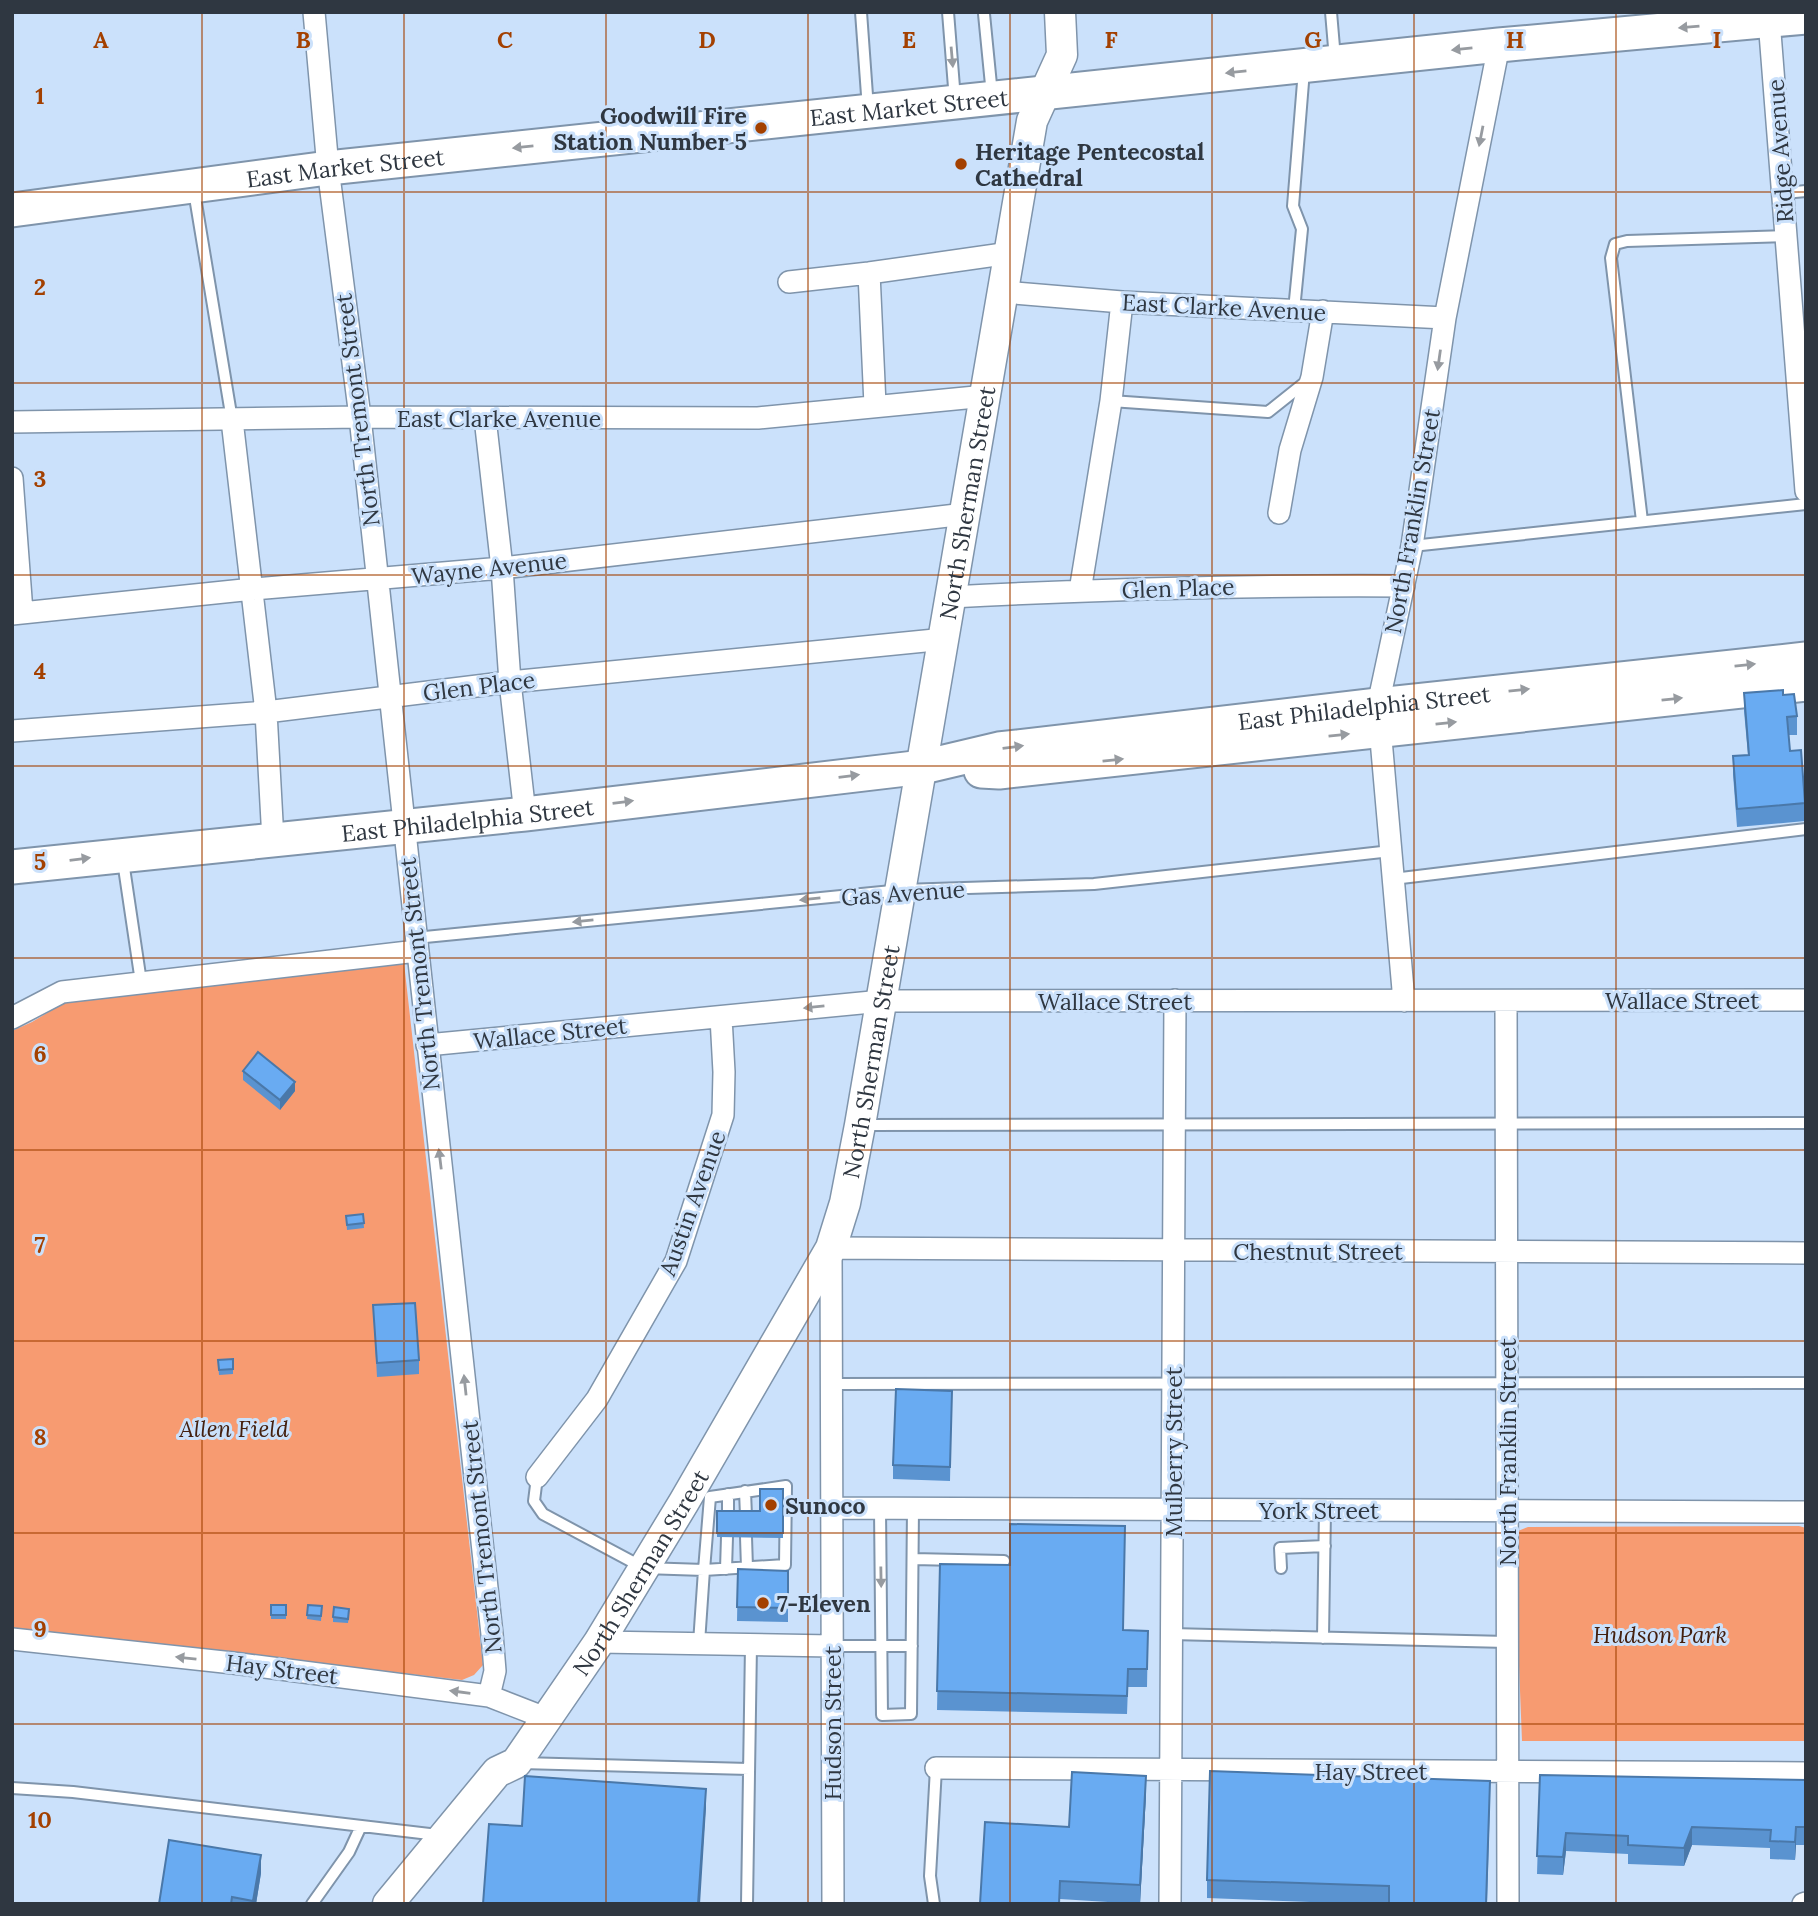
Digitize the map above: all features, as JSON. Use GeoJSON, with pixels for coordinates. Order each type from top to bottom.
{"type":"FeatureCollection","features":[{"type":"Feature","properties":{"kind":"main road","name":"North Sherman Street"},"geometry":{"type":"LineString","coordinates":[[388,1904],[496,1772],[516,1763],[599,1642],[645,1568],[697,1499],[831,1248],[845,1203],[902,890],[1032,121],[1062,55],[1060,12]]}},
{"type":"Feature","properties":{"kind":"main road","name":"East Market Street"},"geometry":{"type":"LineString","coordinates":[[12,210],[328,167],[1499,45],[1601,30],[1806,17]]}},
{"type":"Feature","properties":{"kind":"main road","name":"East Philadelphia Street"},"geometry":{"type":"LineString","coordinates":[[12,867],[525,814],[923,768],[999,772],[1806,659]]}},
{"type":"Feature","properties":{"kind":"main road","name":"East Philadelphia Street"},"geometry":{"type":"LineString","coordinates":[[1378,718],[1806,684]]}},
{"type":"Feature","properties":{"kind":"street","name":"North Tremont Street"},"geometry":{"type":"LineString","coordinates":[[314,12],[328,167],[360,417],[492,1634],[495,1671],[489,1696]]}},
{"type":"Feature","properties":{"kind":"street","name":"Ridge Avenue"},"geometry":{"type":"LineString","coordinates":[[1769,20],[1806,491]]}},
{"type":"Feature","properties":{"kind":"street","name":"North Franklin Street"},"geometry":{"type":"LineString","coordinates":[[1404,1000],[1378,718],[1412,546],[1445,318],[1499,45]]}},
{"type":"Feature","properties":{"kind":"street"},"geometry":{"type":"LineString","coordinates":[[789,282],[1010,253]]}},
{"type":"Feature","properties":{"kind":"street"},"geometry":{"type":"LineString","coordinates":[[869,273],[875,405]]}},
{"type":"Feature","properties":{"kind":"street","name":"East Clarke Avenue"},"geometry":{"type":"LineString","coordinates":[[1003,292],[1122,302],[1445,318]]}},
{"type":"Feature","properties":{"kind":"street"},"geometry":{"type":"LineString","coordinates":[[1080,591],[1111,401],[1122,302]]}},
{"type":"Feature","properties":{"kind":"street"},"geometry":{"type":"LineString","coordinates":[[1279,513],[1290,450],[1312,377],[1323,311]]}},
{"type":"Feature","properties":{"kind":"street","name":"East Clarke Avenue"},"geometry":{"type":"LineString","coordinates":[[12,422],[360,417],[758,418],[986,396]]}},
{"type":"Feature","properties":{"kind":"street"},"geometry":{"type":"LineString","coordinates":[[485,418],[525,814]]}},
{"type":"Feature","properties":{"kind":"street"},"geometry":{"type":"LineString","coordinates":[[232,420],[266,712],[273,840]]}},
{"type":"Feature","properties":{"kind":"street"},"geometry":{"type":"LineString","coordinates":[[12,478],[17,613]]}},
{"type":"Feature","properties":{"kind":"street","name":"Wayne Avenue"},"geometry":{"type":"LineString","coordinates":[[17,613],[502,568],[965,514]]}},
{"type":"Feature","properties":{"kind":"street","name":"Glen Place"},"geometry":{"type":"LineString","coordinates":[[951,597],[1276,585],[1404,586]]}},
{"type":"Feature","properties":{"kind":"street","name":"Glen Place"},"geometry":{"type":"LineString","coordinates":[[12,731],[266,712],[510,682],[945,639]]}},
{"type":"Feature","properties":{"kind":"street","name":"Gas Avenue"},"geometry":{"type":"LineString","coordinates":[[12,1018],[62,992],[416,945]]}},
{"type":"Feature","properties":{"kind":"street","name":"Mulberry Street"},"geometry":{"type":"LineString","coordinates":[[1170,1904],[1175,1000]]}},
{"type":"Feature","properties":{"kind":"street","name":"North Franklin Street"},"geometry":{"type":"LineString","coordinates":[[1506,1000],[1508,1904]]}},
{"type":"Feature","properties":{"kind":"street","name":"Wallace Street"},"geometry":{"type":"LineString","coordinates":[[427,1045],[882,1001],[1806,1000]]}},
{"type":"Feature","properties":{"kind":"street","name":"Austin Avenue"},"geometry":{"type":"LineString","coordinates":[[537,1478],[597,1399],[676,1261],[723,1115],[721,1017]]}},
{"type":"Feature","properties":{"kind":"street","name":"Chestnut Street"},"geometry":{"type":"LineString","coordinates":[[831,1248],[1806,1253]]}},
{"type":"Feature","properties":{"kind":"street","name":"Hudson Street"},"geometry":{"type":"LineString","coordinates":[[831,1248],[833,1904]]}},
{"type":"Feature","properties":{"kind":"street","name":"York Street"},"geometry":{"type":"LineString","coordinates":[[832,1508],[1806,1512]]}},
{"type":"Feature","properties":{"kind":"street","name":"Hay Street"},"geometry":{"type":"LineString","coordinates":[[12,1639],[233,1662],[489,1696],[548,1719]]}},
{"type":"Feature","properties":{"kind":"street"},"geometry":{"type":"LineString","coordinates":[[599,1642],[832,1646]]}},
{"type":"Feature","properties":{"kind":"street","name":"Hay Street"},"geometry":{"type":"LineString","coordinates":[[936,1768],[1806,1773]]}},
{"type":"Feature","properties":{"kind":"lane"},"geometry":{"type":"LineString","coordinates":[[861,12],[868,111]]}},
{"type":"Feature","properties":{"kind":"lane"},"geometry":{"type":"LineString","coordinates":[[948,12],[956,102]]}},
{"type":"Feature","properties":{"kind":"lane"},"geometry":{"type":"LineString","coordinates":[[1294,310],[1302,229],[1293,206],[1331,12]]}},
{"type":"Feature","properties":{"kind":"lane"},"geometry":{"type":"LineString","coordinates":[[988,14],[992,18],[986,28],[992,98]]}},
{"type":"Feature","properties":{"kind":"lane"},"geometry":{"type":"LineString","coordinates":[[193,187],[232,420]]}},
{"type":"Feature","properties":{"kind":"lane"},"geometry":{"type":"LineString","coordinates":[[1784,194],[1806,191]]}},
{"type":"Feature","properties":{"kind":"lane"},"geometry":{"type":"LineString","coordinates":[[1642,521],[1611,258],[1615,244],[1628,241],[1786,236]]}},
{"type":"Feature","properties":{"kind":"lane"},"geometry":{"type":"LineString","coordinates":[[1111,401],[1268,412],[1312,377]]}},
{"type":"Feature","properties":{"kind":"lane"},"geometry":{"type":"LineString","coordinates":[[1412,546],[1806,504]]}},
{"type":"Feature","properties":{"kind":"lane"},"geometry":{"type":"LineString","coordinates":[[1393,879],[1806,829]]}},
{"type":"Feature","properties":{"kind":"lane","name":"Gas Avenue"},"geometry":{"type":"LineString","coordinates":[[416,945],[902,890],[1094,884],[1391,851]]}},
{"type":"Feature","properties":{"kind":"lane"},"geometry":{"type":"LineString","coordinates":[[122,854],[141,982]]}},
{"type":"Feature","properties":{"kind":"lane"},"geometry":{"type":"LineString","coordinates":[[860,1125],[1806,1123]]}},
{"type":"Feature","properties":{"kind":"lane"},"geometry":{"type":"LineString","coordinates":[[831,1384],[1806,1383]]}},
{"type":"Feature","properties":{"kind":"lane"},"geometry":{"type":"LineString","coordinates":[[537,1478],[534,1501],[543,1514],[645,1568],[704,1570],[785,1565],[786,1486],[697,1499],[704,1570],[699,1643]]}},
{"type":"Feature","properties":{"kind":"lane"},"geometry":{"type":"LineString","coordinates":[[745,1491],[747,1516]]}},
{"type":"Feature","properties":{"kind":"lane"},"geometry":{"type":"LineString","coordinates":[[728,1494],[728,1516]]}},
{"type":"Feature","properties":{"kind":"lane"},"geometry":{"type":"LineString","coordinates":[[880,1509],[882,1715],[911,1714],[914,1509]]}},
{"type":"Feature","properties":{"kind":"lane"},"geometry":{"type":"LineString","coordinates":[[1323,1638],[1325,1510]]}},
{"type":"Feature","properties":{"kind":"lane"},"geometry":{"type":"LineString","coordinates":[[726,1569],[727,1537]]}},
{"type":"Feature","properties":{"kind":"lane"},"geometry":{"type":"LineString","coordinates":[[746,1537],[747,1568]]}},
{"type":"Feature","properties":{"kind":"lane"},"geometry":{"type":"LineString","coordinates":[[1281,1568],[1280,1548],[1325,1546]]}},
{"type":"Feature","properties":{"kind":"lane"},"geometry":{"type":"LineString","coordinates":[[913,1559],[1004,1560]]}},
{"type":"Feature","properties":{"kind":"lane"},"geometry":{"type":"LineString","coordinates":[[1171,1634],[1507,1642]]}},
{"type":"Feature","properties":{"kind":"lane"},"geometry":{"type":"LineString","coordinates":[[747,1904],[751,1645]]}},
{"type":"Feature","properties":{"kind":"lane"},"geometry":{"type":"LineString","coordinates":[[832,1646],[912,1646]]}},
{"type":"Feature","properties":{"kind":"lane"},"geometry":{"type":"LineString","coordinates":[[516,1763],[749,1769]]}},
{"type":"Feature","properties":{"kind":"lane"},"geometry":{"type":"LineString","coordinates":[[934,1904],[930,1876],[936,1768]]}},
{"type":"Feature","properties":{"kind":"lane"},"geometry":{"type":"LineString","coordinates":[[12,1788],[73,1792],[444,1836]]}},
{"type":"Feature","properties":{"kind":"lane"},"geometry":{"type":"LineString","coordinates":[[312,1904],[349,1852],[361,1826]]}},
{"type":"Feature","properties":{"kind":"green space","name":"Allen Field"},"geometry":{"type":"Polygon","coordinates":[[[404,963],[483,1665],[474,1675],[462,1680],[12,1628],[12,1031],[67,1001],[404,963]]]}},
{"type":"Feature","properties":{"kind":"green space","name":"Hudson Park"},"geometry":{"type":"Polygon","coordinates":[[[1528,1527],[1806,1528],[1805,1741],[1522,1741],[1514,1539],[1518,1531],[1528,1527]]]}},
{"type":"Feature","properties":{"kind":"building"},"geometry":{"type":"Polygon","coordinates":[[[1783,690],[1783,695],[1794,694],[1797,716],[1787,717],[1790,751],[1801,750],[1805,803],[1737,809],[1733,756],[1749,755],[1744,693],[1783,690]]]}},
{"type":"Feature","properties":{"kind":"building"},"geometry":{"type":"Polygon","coordinates":[[[258,1052],[295,1082],[280,1100],[243,1071],[258,1052]]]}},
{"type":"Feature","properties":{"kind":"building"},"geometry":{"type":"Polygon","coordinates":[[[363,1214],[364,1223],[347,1225],[346,1216],[363,1214]]]}},
{"type":"Feature","properties":{"kind":"building"},"geometry":{"type":"Polygon","coordinates":[[[415,1303],[419,1360],[377,1363],[373,1305],[415,1303]]]}},
{"type":"Feature","properties":{"kind":"building"},"geometry":{"type":"Polygon","coordinates":[[[233,1359],[233,1369],[219,1370],[218,1360],[233,1359]]]}},
{"type":"Feature","properties":{"kind":"building"},"geometry":{"type":"Polygon","coordinates":[[[896,1389],[952,1391],[950,1467],[893,1465],[896,1389]]]}},
{"type":"Feature","properties":{"kind":"building","name":"Sunoco"},"geometry":{"type":"Polygon","coordinates":[[[760,1489],[783,1489],[783,1533],[717,1533],[717,1511],[760,1511],[760,1489]]]}},
{"type":"Feature","properties":{"kind":"building"},"geometry":{"type":"Polygon","coordinates":[[[1010,1524],[1125,1526],[1123,1630],[1148,1631],[1147,1669],[1128,1669],[1127,1696],[937,1691],[940,1564],[1010,1565],[1010,1524]]]}},
{"type":"Feature","properties":{"kind":"building","name":"7-Eleven"},"geometry":{"type":"Polygon","coordinates":[[[738,1569],[788,1571],[788,1608],[737,1607],[738,1569]]]}},
{"type":"Feature","properties":{"kind":"building"},"geometry":{"type":"Polygon","coordinates":[[[271,1605],[286,1605],[286,1615],[271,1615],[271,1605]]]}},
{"type":"Feature","properties":{"kind":"building"},"geometry":{"type":"Polygon","coordinates":[[[308,1605],[322,1606],[321,1616],[307,1615],[308,1605]]]}},
{"type":"Feature","properties":{"kind":"building"},"geometry":{"type":"Polygon","coordinates":[[[334,1607],[349,1609],[348,1619],[333,1617],[334,1607]]]}},
{"type":"Feature","properties":{"kind":"building"},"geometry":{"type":"Polygon","coordinates":[[[1210,1771],[1490,1781],[1486,1904],[1389,1904],[1389,1886],[1207,1880],[1210,1771]]]}},
{"type":"Feature","properties":{"kind":"building"},"geometry":{"type":"Polygon","coordinates":[[[1072,1772],[1146,1776],[1140,1885],[1060,1881],[1059,1904],[980,1904],[985,1822],[1069,1827],[1072,1772]]]}},
{"type":"Feature","properties":{"kind":"building"},"geometry":{"type":"Polygon","coordinates":[[[1540,1775],[1806,1780],[1806,1827],[1796,1827],[1795,1842],[1770,1841],[1771,1830],[1692,1827],[1684,1848],[1628,1845],[1628,1836],[1566,1833],[1563,1857],[1537,1856],[1540,1775]]]}},
{"type":"Feature","properties":{"kind":"building"},"geometry":{"type":"Polygon","coordinates":[[[525,1776],[706,1789],[698,1904],[483,1904],[489,1824],[522,1826],[525,1776]]]}},
{"type":"Feature","properties":{"kind":"building"},"geometry":{"type":"Polygon","coordinates":[[[169,1840],[261,1855],[253,1901],[232,1897],[231,1904],[159,1904],[169,1840]]]}},
{"type":"Feature","properties":{"kind":"place","name":"Goodwill Fire Station Number 5"},"geometry":{"type":"Point","coordinates":[761,128]}},
{"type":"Feature","properties":{"kind":"place","name":"Heritage Pentecostal Cathedral"},"geometry":{"type":"Point","coordinates":[961,164]}},
{"type":"Feature","properties":{"kind":"place","name":"Sunoco"},"geometry":{"type":"Point","coordinates":[771,1505]}},
{"type":"Feature","properties":{"kind":"place","name":"7-Eleven"},"geometry":{"type":"Point","coordinates":[763,1603]}}]}
